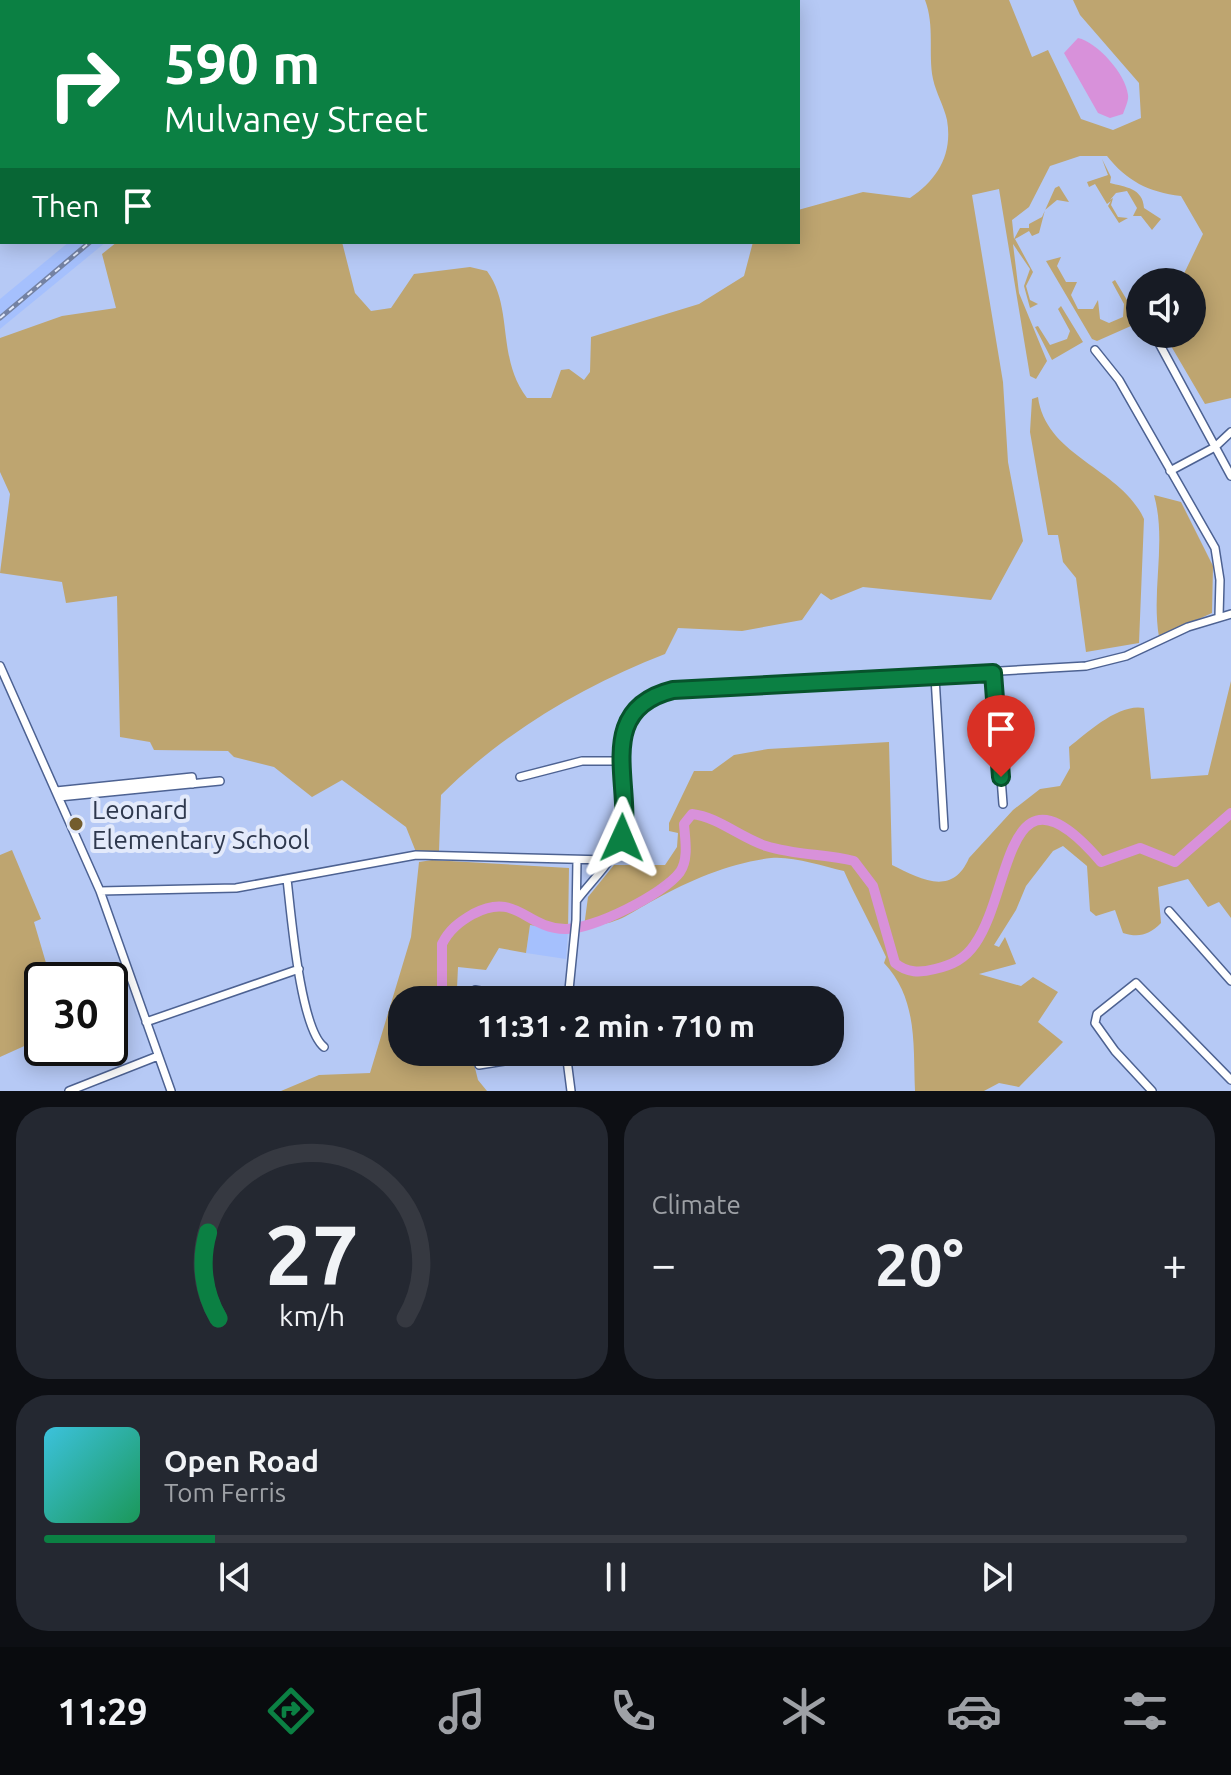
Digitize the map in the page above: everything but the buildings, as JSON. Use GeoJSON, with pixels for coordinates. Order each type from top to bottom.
{"type":"FeatureCollection","features":[{"type":"Feature","properties":{"kind":"street"},"geometry":{"type":"LineString","coordinates":[[1162,348],[1231,476]]}},
{"type":"Feature","properties":{"kind":"street"},"geometry":{"type":"LineString","coordinates":[[1095,350],[1119,380],[1215,548],[1220,574],[1219,616]]}},
{"type":"Feature","properties":{"kind":"street"},"geometry":{"type":"LineString","coordinates":[[1170,471],[1215,447],[1231,432]]}},
{"type":"Feature","properties":{"kind":"street"},"geometry":{"type":"LineString","coordinates":[[577,900],[619,843],[624,827],[619,761],[623,741],[635,715],[649,700],[667,692],[935,677],[1107,662],[1219,616],[1231,614]]}},
{"type":"Feature","properties":{"kind":"street"},"geometry":{"type":"LineString","coordinates":[[0,666],[100,891],[171,1091]]}},
{"type":"Feature","properties":{"kind":"street"},"geometry":{"type":"LineString","coordinates":[[993,673],[1003,804]]}},
{"type":"Feature","properties":{"kind":"street"},"geometry":{"type":"LineString","coordinates":[[935,677],[944,827]]}},
{"type":"Feature","properties":{"kind":"street"},"geometry":{"type":"LineString","coordinates":[[0,690],[8,684]]}},
{"type":"Feature","properties":{"kind":"street"},"geometry":{"type":"LineString","coordinates":[[520,777],[582,761],[619,761]]}},
{"type":"Feature","properties":{"kind":"street"},"geometry":{"type":"LineString","coordinates":[[58,794],[192,777],[193,784]]}},
{"type":"Feature","properties":{"kind":"street"},"geometry":{"type":"LineString","coordinates":[[58,794],[220,781]]}},
{"type":"Feature","properties":{"kind":"street"},"geometry":{"type":"LineString","coordinates":[[100,891],[223,889],[416,855],[607,860]]}},
{"type":"Feature","properties":{"kind":"street"},"geometry":{"type":"LineString","coordinates":[[570,986],[576,920],[577,860]]}},
{"type":"Feature","properties":{"kind":"street"},"geometry":{"type":"LineString","coordinates":[[287,879],[299,969],[312,1029],[324,1047]]}},
{"type":"Feature","properties":{"kind":"street"},"geometry":{"type":"LineString","coordinates":[[1169,911],[1231,981]]}},
{"type":"Feature","properties":{"kind":"street"},"geometry":{"type":"LineString","coordinates":[[146,1022],[299,969]]}},
{"type":"Feature","properties":{"kind":"street"},"geometry":{"type":"LineString","coordinates":[[1152,1091],[1096,1026],[1100,1012],[1136,983],[1231,1080]]}},
{"type":"Feature","properties":{"kind":"street"},"geometry":{"type":"LineString","coordinates":[[69,1091],[158,1056]]}},
{"type":"Feature","properties":{"kind":"street"},"geometry":{"type":"LineString","coordinates":[[567,1066],[571,1091]]}},
{"type":"Feature","properties":{"kind":"shaded area"},"geometry":{"type":"Polygon","coordinates":[[[925,0],[1009,0],[1032,57],[1048,50],[1081,119],[1113,130],[1141,118],[1139,83],[1080,15],[1073,0],[1231,0],[1231,398],[1205,404],[1172,348],[1206,348],[1206,268],[1187,268],[1203,234],[1181,196],[1158,192],[1139,184],[1107,156],[1080,156],[1050,166],[1029,207],[1012,220],[1014,239],[1020,228],[1029,228],[1029,224],[1042,217],[1045,211],[1039,233],[1032,236],[1029,231],[1015,239],[1033,272],[1026,286],[1030,300],[1038,304],[1030,308],[1024,286],[1030,269],[1013,244],[1019,293],[1047,361],[1036,379],[1030,376],[999,189],[972,195],[1003,382],[1008,462],[1023,541],[991,600],[863,587],[831,600],[821,593],[802,620],[742,631],[678,628],[665,654],[604,681],[546,713],[465,772],[441,795],[439,851],[416,852],[406,827],[342,780],[312,797],[274,767],[234,757],[228,751],[154,750],[150,742],[120,737],[117,596],[66,603],[62,582],[0,573],[10,494],[0,472],[0,338],[62,316],[116,308],[102,254],[114,244],[343,244],[355,293],[371,311],[391,308],[414,274],[470,267],[487,271],[500,301],[511,366],[517,382],[527,398],[551,398],[561,370],[569,369],[584,380],[590,372],[591,337],[699,304],[744,276],[752,244],[800,244],[800,209],[863,192],[910,198],[920,191],[941,165],[948,144],[946,115],[933,79],[930,20],[925,0]]]}},
{"type":"Feature","properties":{"kind":"shaded area"},"geometry":{"type":"Polygon","coordinates":[[[1078,38],[1102,52],[1122,78],[1128,97],[1123,114],[1110,118],[1098,113],[1064,53],[1078,38]]]}},
{"type":"Feature","properties":{"kind":"shaded area"},"geometry":{"type":"Polygon","coordinates":[[[1102,159],[1111,177],[1110,183],[1137,192],[1144,208],[1161,219],[1152,230],[1141,216],[1133,216],[1137,208],[1127,191],[1116,193],[1110,200],[1113,198],[1111,205],[1118,217],[1128,218],[1119,223],[1108,206],[1111,201],[1107,204],[1095,184],[1089,187],[1087,182],[1108,175],[1102,159]]]}},
{"type":"Feature","properties":{"kind":"shaded area"},"geometry":{"type":"Polygon","coordinates":[[[1059,186],[1069,202],[1057,200],[1045,210],[1055,188],[1059,186]]]}},
{"type":"Feature","properties":{"kind":"shaded area"},"geometry":{"type":"Polygon","coordinates":[[[67,244],[104,244],[0,329],[0,299],[67,244]]]}},
{"type":"Feature","properties":{"kind":"shaded area"},"geometry":{"type":"Polygon","coordinates":[[[1061,257],[1057,266],[1066,282],[1077,282],[1071,295],[1078,309],[1093,309],[1098,300],[1100,319],[1109,323],[1123,317],[1124,304],[1112,282],[1115,280],[1126,298],[1126,328],[1097,341],[1092,339],[1046,261],[1061,257]]]}},
{"type":"Feature","properties":{"kind":"shaded area"},"geometry":{"type":"Polygon","coordinates":[[[1061,306],[1083,342],[1052,360],[1035,327],[1038,326],[1050,345],[1067,339],[1070,331],[1058,309],[1061,306]]]}},
{"type":"Feature","properties":{"kind":"shaded area"},"geometry":{"type":"Polygon","coordinates":[[[1038,397],[1044,417],[1055,434],[1069,449],[1119,487],[1144,519],[1139,643],[1086,652],[1076,578],[1063,562],[1058,535],[1048,535],[1030,432],[1032,399],[1038,397]]]}},
{"type":"Feature","properties":{"kind":"shaded area"},"geometry":{"type":"Polygon","coordinates":[[[1154,495],[1181,502],[1213,566],[1212,613],[1159,637],[1159,530],[1154,495]]]}},
{"type":"Feature","properties":{"kind":"shaded area"},"geometry":{"type":"Polygon","coordinates":[[[1231,681],[1231,918],[1219,902],[1208,907],[1188,879],[1158,887],[1161,923],[1157,927],[1139,935],[1123,933],[1115,910],[1096,916],[1090,911],[1087,866],[1063,846],[1053,851],[1026,886],[1016,910],[994,945],[999,947],[1005,937],[1016,964],[979,974],[1021,986],[1033,977],[1058,992],[1038,1022],[1063,1042],[1019,1087],[999,1083],[984,1091],[915,1091],[912,1023],[908,1007],[895,977],[884,963],[886,957],[844,871],[789,858],[757,860],[697,879],[615,921],[584,927],[588,897],[614,865],[665,865],[677,847],[678,833],[669,831],[669,823],[694,771],[712,771],[734,755],[768,749],[889,742],[892,865],[924,879],[944,881],[954,878],[962,870],[969,858],[1013,810],[1040,789],[1060,786],[1070,768],[1069,747],[1114,714],[1144,708],[1151,779],[1208,775],[1231,681]]]}},
{"type":"Feature","properties":{"kind":"shaded area"},"geometry":{"type":"Polygon","coordinates":[[[12,850],[41,919],[34,922],[46,962],[24,962],[24,1046],[0,1057],[0,855],[12,850]]]}},
{"type":"Feature","properties":{"kind":"shaded area"},"geometry":{"type":"Polygon","coordinates":[[[432,860],[569,868],[568,931],[530,925],[526,953],[499,948],[486,970],[458,967],[457,986],[396,986],[411,937],[419,862],[432,860]]]}},
{"type":"Feature","properties":{"kind":"shaded area"},"geometry":{"type":"Polygon","coordinates":[[[530,925],[568,931],[566,959],[526,953],[530,925]]]}},
{"type":"Feature","properties":{"kind":"shaded area"},"geometry":{"type":"Polygon","coordinates":[[[388,1013],[388,1066],[474,1066],[478,1080],[487,1091],[281,1091],[319,1075],[370,1073],[388,1013]]]}},
{"type":"Feature","properties":{"kind":"waterway"},"geometry":{"type":"LineString","coordinates":[[442,986],[442,944],[459,923],[473,914],[500,906],[551,927],[577,928],[627,909],[659,890],[672,881],[683,867],[686,842],[684,824],[692,814],[711,819],[766,846],[854,861],[873,886],[895,963],[904,969],[919,971],[952,963],[975,944],[1016,841],[1029,824],[1046,820],[1070,831],[1101,862],[1140,848],[1175,862],[1231,813]]}},
{"type":"Feature","properties":{"kind":"railway"},"geometry":{"type":"LineString","coordinates":[[0,318],[88,244]]}},
{"type":"Feature","properties":{"kind":"place","name":"Leonard Elementary School"},"geometry":{"type":"Point","coordinates":[76,824]}},
{"type":"Feature","properties":{"kind":"route"},"geometry":{"type":"LineString","coordinates":[[622,838],[624,821],[619,761],[623,741],[642,706],[653,697],[673,690],[993,673],[1001,777]]}}]}
